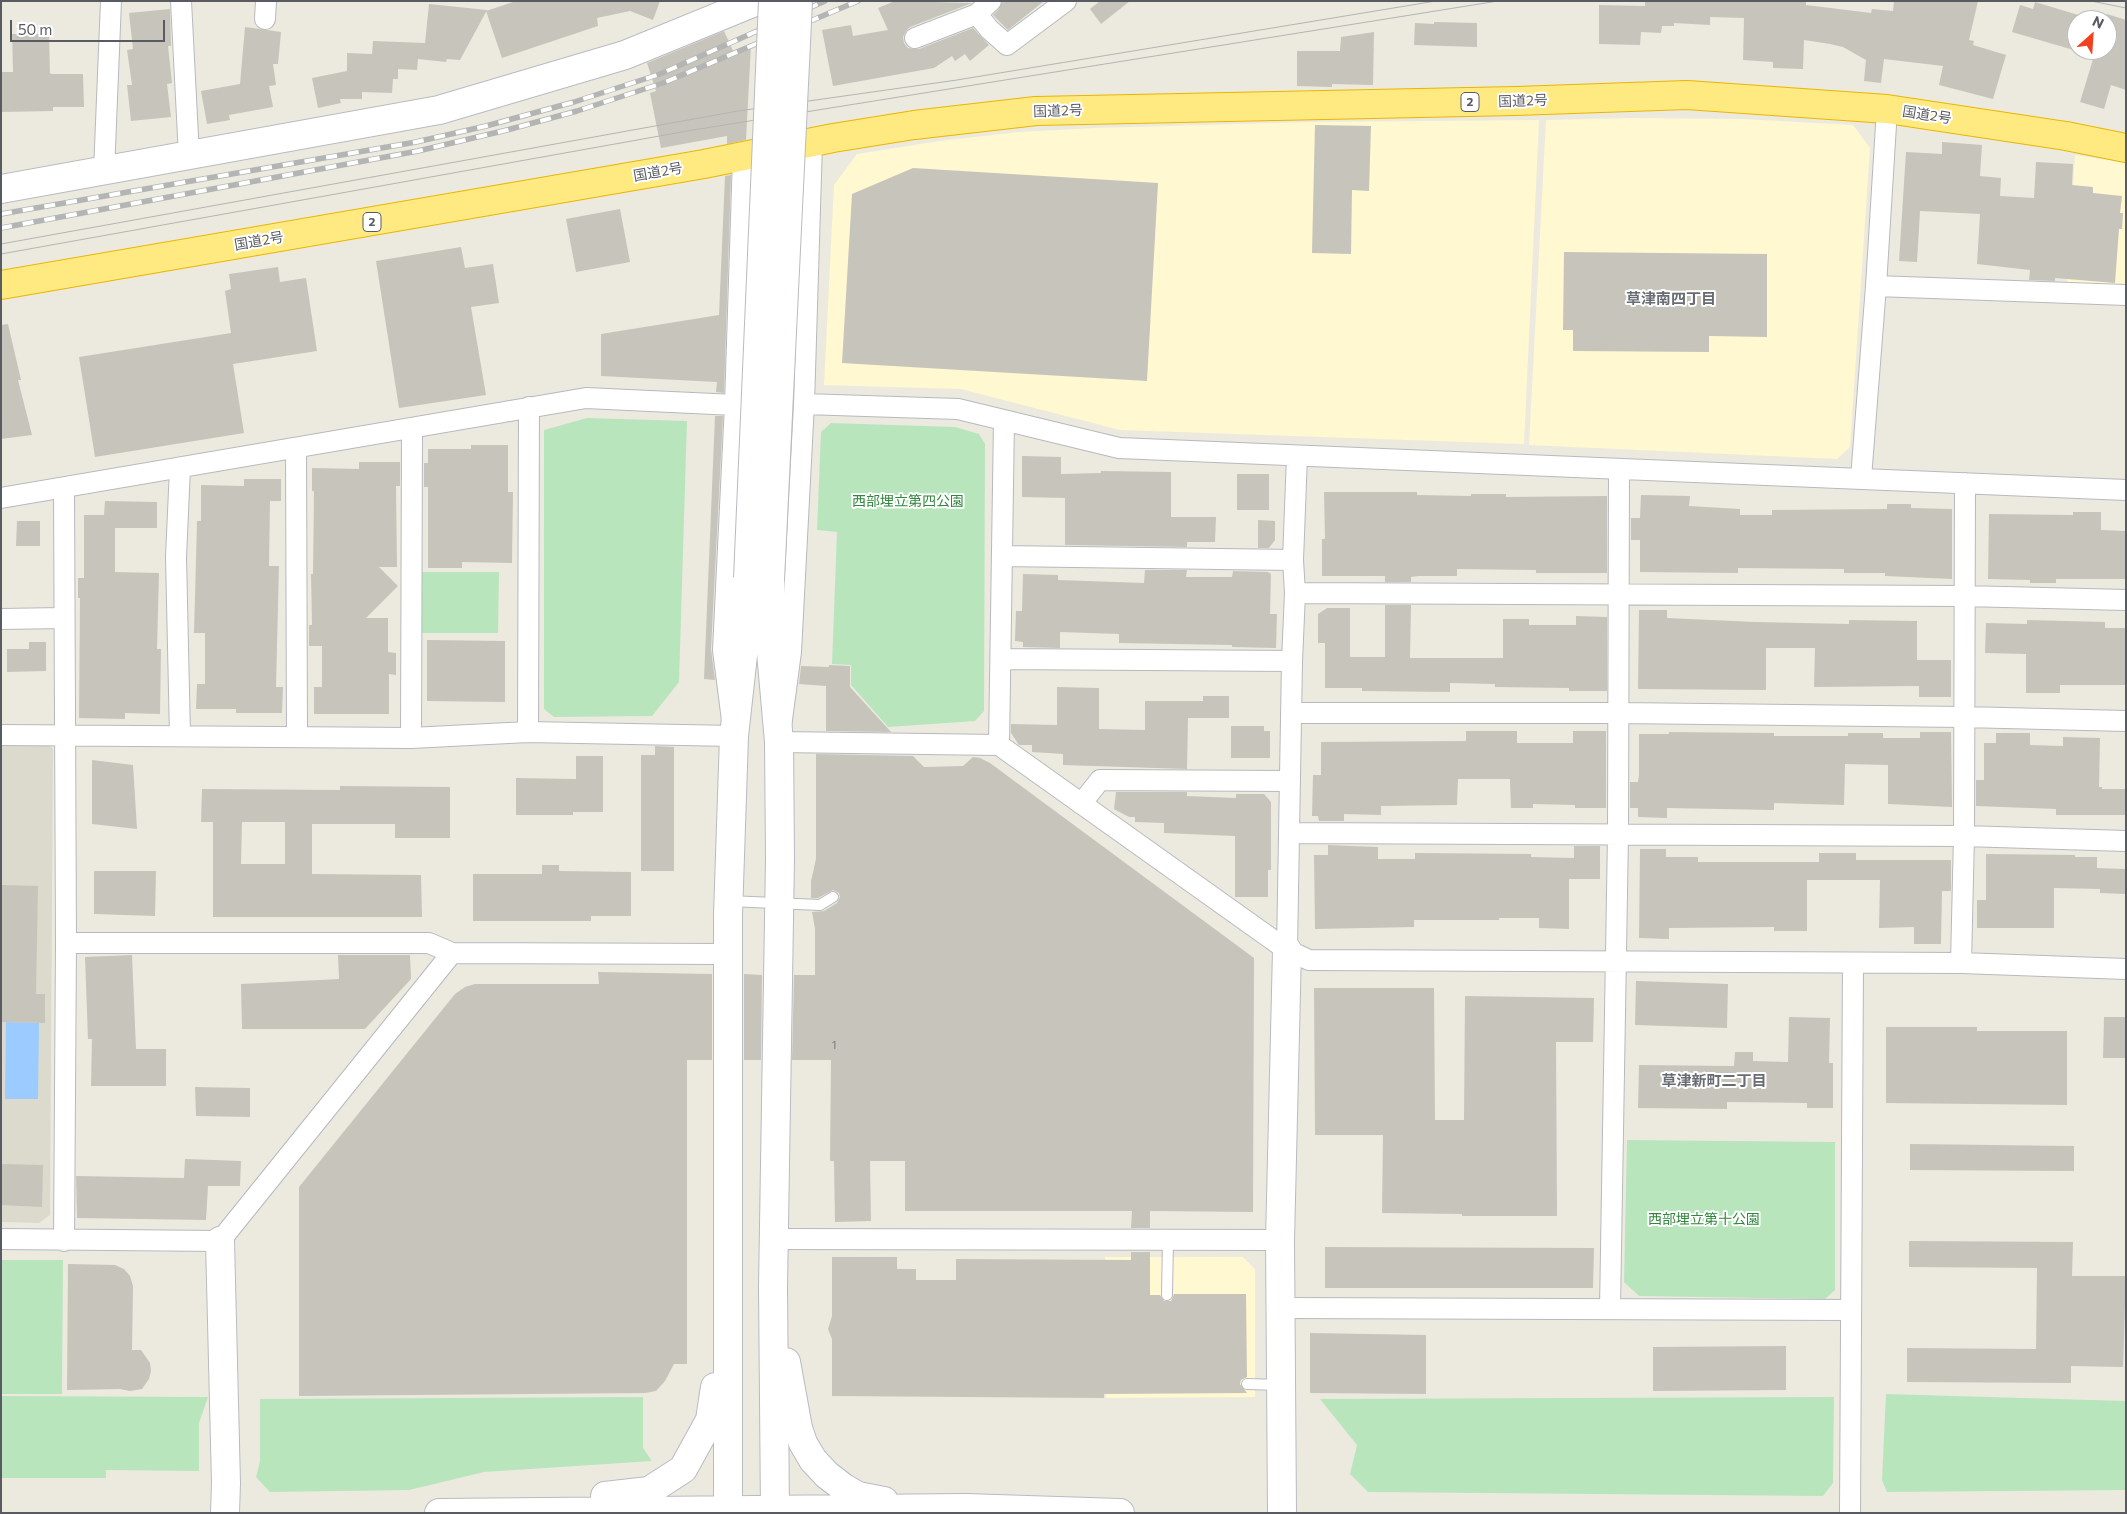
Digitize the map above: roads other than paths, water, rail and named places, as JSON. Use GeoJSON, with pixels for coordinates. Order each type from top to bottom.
{"type":"FeatureCollection","features":[{"type":"Feature","properties":{"kind":"highway","name":"国道2号"},"geometry":{"type":"LineString","coordinates":[[1,285],[743,157],[914,125],[1036,111],[1516,101],[1687,95],[1887,109],[2066,136],[2126,148]]}},
{"type":"Feature","properties":{"kind":"street"},"geometry":{"type":"LineString","coordinates":[[104,172],[111,1]]}},
{"type":"Feature","properties":{"kind":"street"},"geometry":{"type":"LineString","coordinates":[[181,1],[189,156]]}},
{"type":"Feature","properties":{"kind":"street"},"geometry":{"type":"LineString","coordinates":[[1,189],[104,172],[440,110],[625,55],[757,1]]}},
{"type":"Feature","properties":{"kind":"street"},"geometry":{"type":"LineString","coordinates":[[773,1],[759,579],[771,652],[779,742],[780,903],[773,1287],[775,1512]]}},
{"type":"Feature","properties":{"kind":"street"},"geometry":{"type":"LineString","coordinates":[[728,1512],[726,1320],[727,954],[734,736],[743,656],[759,579],[798,1]]}},
{"type":"Feature","properties":{"kind":"street"},"geometry":{"type":"LineString","coordinates":[[915,38],[984,8],[989,30],[1008,45],[1066,1]]}},
{"type":"Feature","properties":{"kind":"street"},"geometry":{"type":"LineString","coordinates":[[1861,478],[1887,109]]}},
{"type":"Feature","properties":{"kind":"street"},"geometry":{"type":"LineString","coordinates":[[779,742],[791,652],[804,404],[812,143]]}},
{"type":"Feature","properties":{"kind":"street"},"geometry":{"type":"LineString","coordinates":[[734,736],[723,650],[735,405],[743,157]]}},
{"type":"Feature","properties":{"kind":"street"},"geometry":{"type":"LineString","coordinates":[[1876,286],[2126,295]]}},
{"type":"Feature","properties":{"kind":"street"},"geometry":{"type":"LineString","coordinates":[[1,498],[586,398],[735,405]]}},
{"type":"Feature","properties":{"kind":"street"},"geometry":{"type":"LineString","coordinates":[[804,404],[958,409],[1119,448],[2126,490]]}},
{"type":"Feature","properties":{"kind":"street"},"geometry":{"type":"LineString","coordinates":[[528,732],[529,407]]}},
{"type":"Feature","properties":{"kind":"street"},"geometry":{"type":"LineString","coordinates":[[999,745],[1004,421]]}},
{"type":"Feature","properties":{"kind":"street"},"geometry":{"type":"LineString","coordinates":[[411,738],[412,429]]}},
{"type":"Feature","properties":{"kind":"street"},"geometry":{"type":"LineString","coordinates":[[296,448],[297,737]]}},
{"type":"Feature","properties":{"kind":"street"},"geometry":{"type":"LineString","coordinates":[[1282,1513],[1280,1240],[1290,834],[1292,661],[1296,593],[1294,560],[1297,456]]}},
{"type":"Feature","properties":{"kind":"street"},"geometry":{"type":"LineString","coordinates":[[180,468],[176,557],[180,736]]}},
{"type":"Feature","properties":{"kind":"street"},"geometry":{"type":"LineString","coordinates":[[1610,1309],[1620,713],[1619,470]]}},
{"type":"Feature","properties":{"kind":"street"},"geometry":{"type":"LineString","coordinates":[[1961,963],[1964,836],[1965,483]]}},
{"type":"Feature","properties":{"kind":"street"},"geometry":{"type":"LineString","coordinates":[[64,488],[63,618],[66,943],[64,1241]]}},
{"type":"Feature","properties":{"kind":"street"},"geometry":{"type":"LineString","coordinates":[[1002,556],[1294,560]]}},
{"type":"Feature","properties":{"kind":"street"},"geometry":{"type":"LineString","coordinates":[[1296,593],[1964,596],[2126,600]]}},
{"type":"Feature","properties":{"kind":"street"},"geometry":{"type":"LineString","coordinates":[[1,619],[63,618]]}},
{"type":"Feature","properties":{"kind":"street"},"geometry":{"type":"LineString","coordinates":[[1001,659],[1292,661]]}},
{"type":"Feature","properties":{"kind":"street"},"geometry":{"type":"LineString","coordinates":[[1291,713],[1620,713],[2126,721]]}},
{"type":"Feature","properties":{"kind":"street"},"geometry":{"type":"LineString","coordinates":[[1,735],[411,738],[528,732],[734,736]]}},
{"type":"Feature","properties":{"kind":"street"},"geometry":{"type":"LineString","coordinates":[[779,742],[999,745],[1287,950],[1309,960],[1961,963],[2126,969]]}},
{"type":"Feature","properties":{"kind":"street"},"geometry":{"type":"LineString","coordinates":[[1081,804],[1100,780],[1290,781]]}},
{"type":"Feature","properties":{"kind":"street"},"geometry":{"type":"LineString","coordinates":[[1290,834],[1964,836],[2126,841]]}},
{"type":"Feature","properties":{"kind":"street"},"geometry":{"type":"LineString","coordinates":[[66,943],[430,943],[452,953],[727,954]]}},
{"type":"Feature","properties":{"kind":"street"},"geometry":{"type":"LineString","coordinates":[[225,1513],[226,1484],[220,1241],[452,953]]}},
{"type":"Feature","properties":{"kind":"street"},"geometry":{"type":"LineString","coordinates":[[1850,1513],[1853,963]]}},
{"type":"Feature","properties":{"kind":"street"},"geometry":{"type":"LineString","coordinates":[[1,1239],[220,1241]]}},
{"type":"Feature","properties":{"kind":"street"},"geometry":{"type":"LineString","coordinates":[[774,1239],[1280,1240]]}},
{"type":"Feature","properties":{"kind":"street"},"geometry":{"type":"LineString","coordinates":[[773,1287],[798,1428],[803,1443],[827,1475],[858,1496],[878,1500],[965,1508]]}},
{"type":"Feature","properties":{"kind":"street"},"geometry":{"type":"LineString","coordinates":[[1281,1308],[1851,1310]]}},
{"type":"Feature","properties":{"kind":"street"},"geometry":{"type":"LineString","coordinates":[[462,1512],[649,1491],[683,1470],[710,1420],[726,1320]]}},
{"type":"Feature","properties":{"kind":"street"},"geometry":{"type":"LineString","coordinates":[[439,1513],[775,1512],[965,1508],[1120,1513]]}},
{"type":"Feature","properties":{"kind":"lane"},"geometry":{"type":"LineString","coordinates":[[728,901],[820,905],[833,897]]}},
{"type":"Feature","properties":{"kind":"lane"},"geometry":{"type":"LineString","coordinates":[[1168,1240],[1168,1294]]}},
{"type":"Feature","properties":{"kind":"lane"},"geometry":{"type":"LineString","coordinates":[[1247,1384],[1281,1384]]}},
{"type":"Feature","properties":{"kind":"water"},"geometry":{"type":"Polygon","coordinates":[[[6,1022],[39,1023],[38,1099],[5,1099],[6,1022]]]}},
{"type":"Feature","properties":{"kind":"tram line"},"geometry":{"type":"LineString","coordinates":[[1,244],[738,111],[957,80],[1436,1]]}},
{"type":"Feature","properties":{"kind":"tram line"},"geometry":{"type":"LineString","coordinates":[[1,254],[693,130],[1498,1]]}},
{"type":"Feature","properties":{"kind":"tram line"},"geometry":{"type":"LineString","coordinates":[[2091,1],[2126,8]]}},
{"type":"Feature","properties":{"kind":"railway"},"geometry":{"type":"LineString","coordinates":[[1,214],[416,142],[486,126],[574,102],[660,74],[825,1]]}},
{"type":"Feature","properties":{"kind":"railway"},"geometry":{"type":"LineString","coordinates":[[1,228],[418,151],[507,130],[577,111],[663,83],[858,1]]}},
{"type":"Feature","properties":{"kind":"district","name":"草津南四丁目"},"geometry":{"type":"Point","coordinates":[1671,299]}},
{"type":"Feature","properties":{"kind":"district","name":"草津新町二丁目"},"geometry":{"type":"Point","coordinates":[1714,1081]}},
{"type":"Feature","properties":{"kind":"park label","name":"西部埋立第四公園"},"geometry":{"type":"Point","coordinates":[908,501]}},
{"type":"Feature","properties":{"kind":"park label","name":"西部埋立第十公園"},"geometry":{"type":"Point","coordinates":[1704,1219]}}]}
